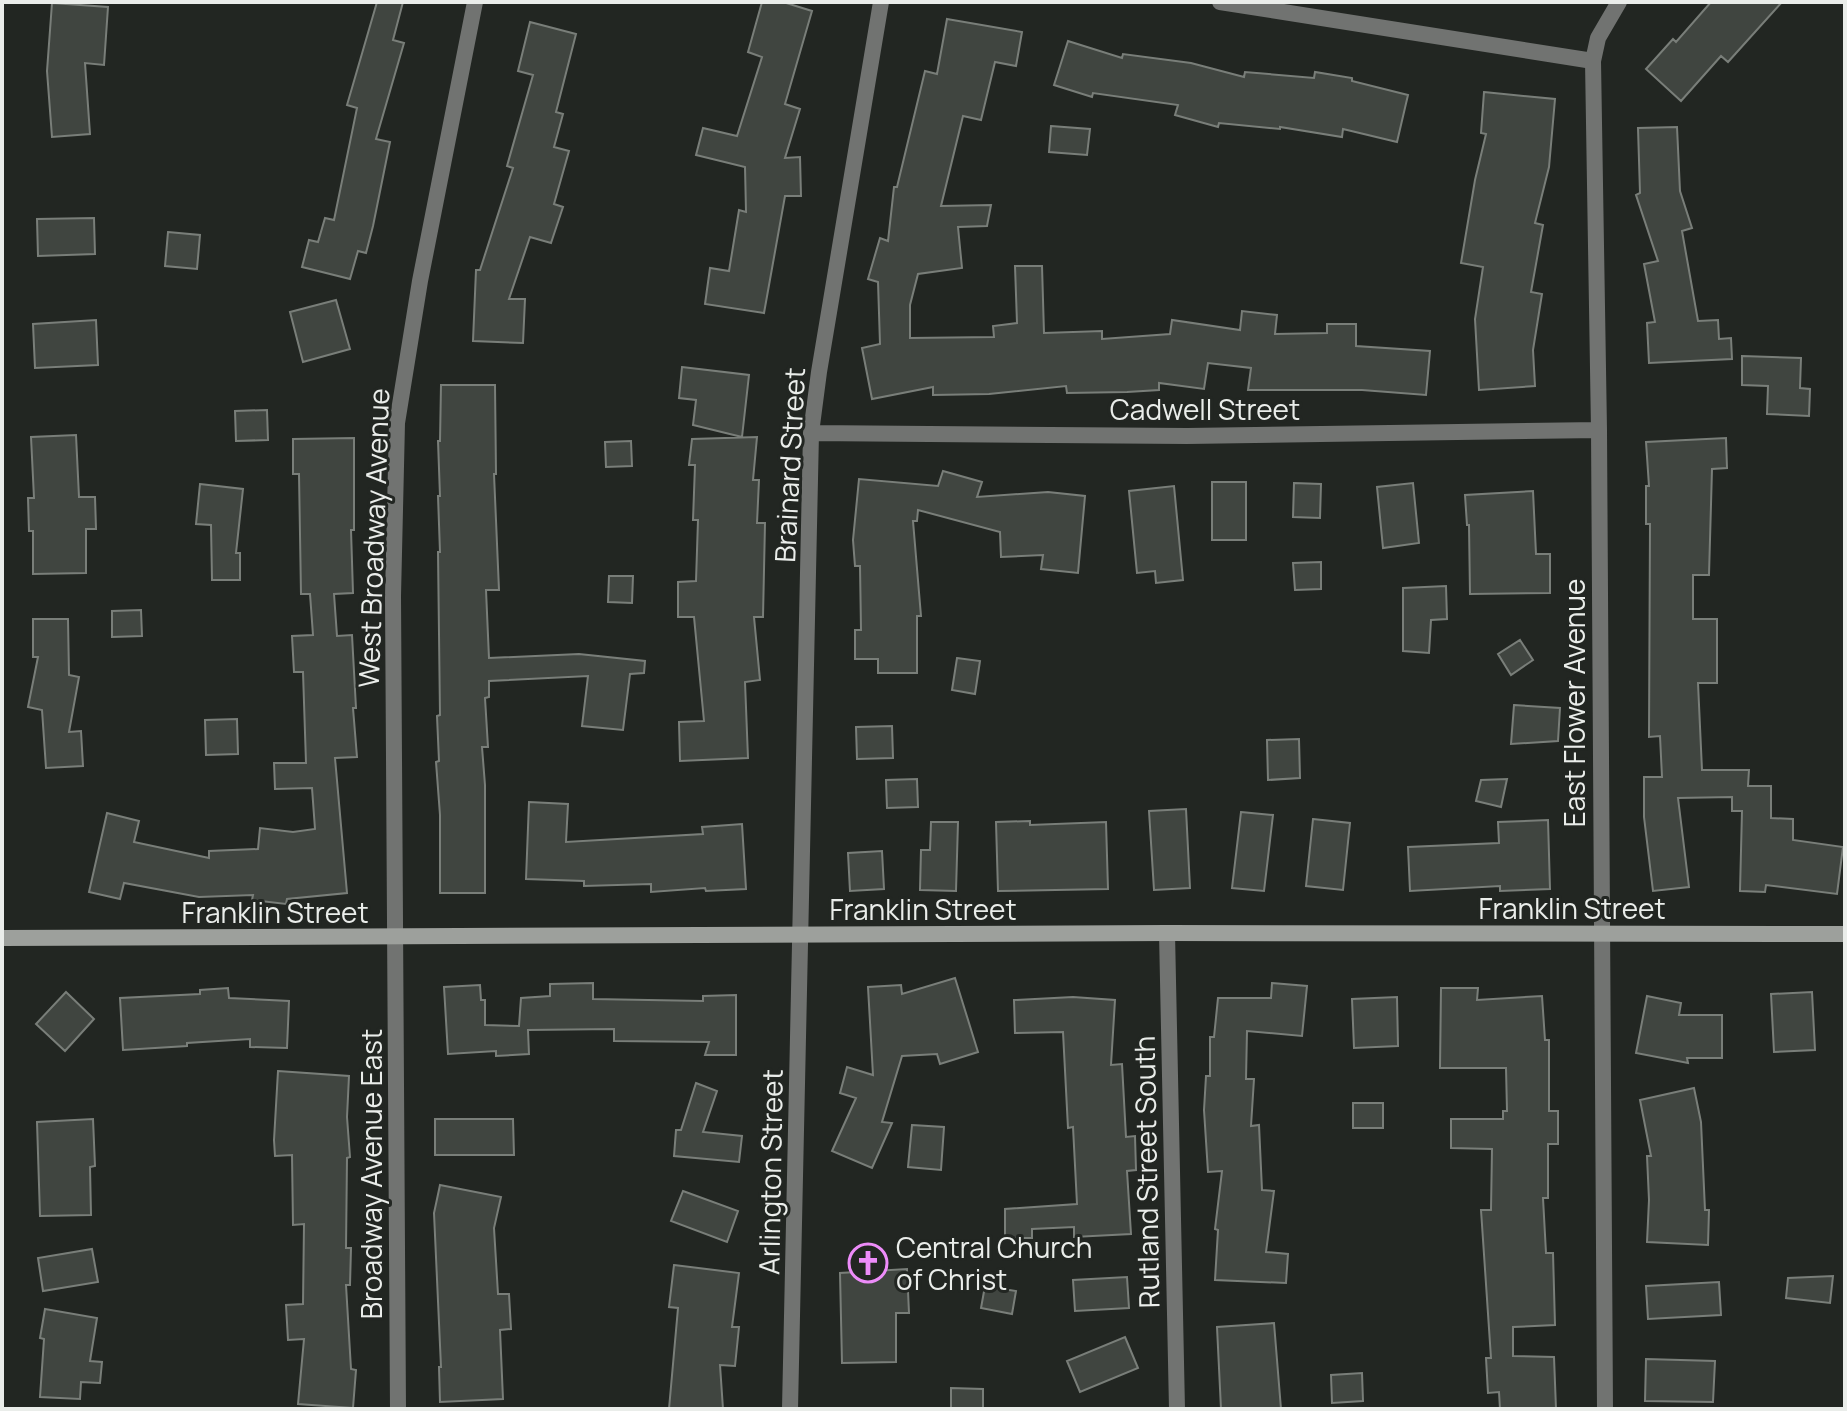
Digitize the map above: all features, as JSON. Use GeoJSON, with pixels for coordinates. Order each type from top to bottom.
{"type":"FeatureCollection","features":[{"type":"Feature","properties":{"kind":"street","name":"West Broadway Avenue"},"geometry":{"type":"LineString","coordinates":[[396,938],[393,596],[397,423],[420,281],[475,2]]}},
{"type":"Feature","properties":{"kind":"street","name":"Brainard Street"},"geometry":{"type":"LineString","coordinates":[[801,937],[811,433],[881,2]]}},
{"type":"Feature","properties":{"kind":"street"},"geometry":{"type":"LineString","coordinates":[[1220,2],[1593,61]]}},
{"type":"Feature","properties":{"kind":"street","name":"East Flower Avenue"},"geometry":{"type":"LineString","coordinates":[[1605,1409],[1599,430],[1593,61],[1598,38],[1619,2]]}},
{"type":"Feature","properties":{"kind":"street","name":"Cadwell Street"},"geometry":{"type":"LineString","coordinates":[[811,433],[1187,436],[1599,430]]}},
{"type":"Feature","properties":{"kind":"street","name":"Franklin Street"},"geometry":{"type":"LineString","coordinates":[[2,938],[801,937],[1167,933],[1845,934]]}},
{"type":"Feature","properties":{"kind":"street","name":"Rutland Street South"},"geometry":{"type":"LineString","coordinates":[[1167,933],[1177,1409]]}},
{"type":"Feature","properties":{"kind":"street","name":"Arlington Street"},"geometry":{"type":"LineString","coordinates":[[790,1409],[801,937]]}},
{"type":"Feature","properties":{"kind":"street","name":"Broadway Avenue East"},"geometry":{"type":"LineString","coordinates":[[396,938],[398,1409]]}},
{"type":"Feature","properties":{"kind":"building"},"geometry":{"type":"Polygon","coordinates":[[[377,2],[403,2],[393,40],[404,43],[376,139],[390,142],[373,226],[366,253],[358,251],[350,279],[302,267],[309,240],[318,242],[325,218],[334,220],[357,108],[347,105],[377,2]]]}},
{"type":"Feature","properties":{"kind":"building"},"geometry":{"type":"Polygon","coordinates":[[[762,2],[783,2],[812,11],[785,104],[800,109],[785,158],[800,157],[801,196],[785,196],[764,313],[705,304],[710,268],[729,271],[739,210],[746,212],[745,167],[696,155],[703,128],[737,136],[762,57],[748,52],[762,2]]]}},
{"type":"Feature","properties":{"kind":"building"},"geometry":{"type":"Polygon","coordinates":[[[1711,2],[1782,2],[1728,62],[1721,56],[1681,101],[1646,69],[1673,39],[1676,42],[1711,2]]]}},
{"type":"Feature","properties":{"kind":"building"},"geometry":{"type":"Polygon","coordinates":[[[52,3],[108,7],[104,65],[85,63],[90,134],[52,137],[47,71],[52,3]]]}},
{"type":"Feature","properties":{"kind":"building"},"geometry":{"type":"Polygon","coordinates":[[[947,19],[1022,32],[1016,66],[995,62],[981,120],[963,116],[941,206],[991,205],[987,226],[958,227],[962,268],[918,274],[910,305],[910,338],[994,337],[993,326],[1017,323],[1015,266],[1042,266],[1044,333],[1102,331],[1102,339],[1170,334],[1172,320],[1240,330],[1242,311],[1277,315],[1275,334],[1327,333],[1327,324],[1356,324],[1356,346],[1430,351],[1426,395],[1362,390],[1248,390],[1251,368],[1208,363],[1204,389],[1159,383],[1159,390],[1127,392],[1067,393],[1066,386],[989,394],[933,395],[933,387],[872,399],[862,348],[880,344],[878,282],[868,279],[880,238],[888,241],[894,187],[897,187],[925,71],[937,74],[947,19]]]}},
{"type":"Feature","properties":{"kind":"building"},"geometry":{"type":"Polygon","coordinates":[[[530,22],[576,34],[556,112],[563,114],[554,147],[569,151],[554,204],[563,207],[551,243],[530,237],[509,299],[525,299],[523,343],[473,341],[476,270],[480,270],[513,168],[507,166],[533,75],[518,71],[530,22]]]}},
{"type":"Feature","properties":{"kind":"building"},"geometry":{"type":"Polygon","coordinates":[[[1068,41],[1122,58],[1123,54],[1191,63],[1244,77],[1245,72],[1314,78],[1315,72],[1352,78],[1352,81],[1408,95],[1397,142],[1343,129],[1342,137],[1280,127],[1219,123],[1218,127],[1175,115],[1178,105],[1093,93],[1092,97],[1054,85],[1068,41]]]}},
{"type":"Feature","properties":{"kind":"building"},"geometry":{"type":"Polygon","coordinates":[[[1484,92],[1555,99],[1549,167],[1535,223],[1543,225],[1531,292],[1542,294],[1533,350],[1535,386],[1479,390],[1475,319],[1483,267],[1461,263],[1486,134],[1481,133],[1484,92]]]}},
{"type":"Feature","properties":{"kind":"building"},"geometry":{"type":"Polygon","coordinates":[[[1051,126],[1090,129],[1087,155],[1049,152],[1051,126]]]}},
{"type":"Feature","properties":{"kind":"building"},"geometry":{"type":"Polygon","coordinates":[[[1677,127],[1680,191],[1692,228],[1682,231],[1698,321],[1718,320],[1719,339],[1731,338],[1732,359],[1649,363],[1647,323],[1655,322],[1644,264],[1658,261],[1636,195],[1640,193],[1638,128],[1677,127]]]}},
{"type":"Feature","properties":{"kind":"building"},"geometry":{"type":"Polygon","coordinates":[[[94,218],[95,254],[38,256],[37,219],[94,218]]]}},
{"type":"Feature","properties":{"kind":"building"},"geometry":{"type":"Polygon","coordinates":[[[168,232],[200,235],[197,269],[165,266],[168,232]]]}},
{"type":"Feature","properties":{"kind":"building"},"geometry":{"type":"Polygon","coordinates":[[[336,300],[350,349],[303,362],[290,312],[336,300]]]}},
{"type":"Feature","properties":{"kind":"building"},"geometry":{"type":"Polygon","coordinates":[[[96,320],[98,365],[35,368],[33,324],[96,320]]]}},
{"type":"Feature","properties":{"kind":"building"},"geometry":{"type":"Polygon","coordinates":[[[1742,356],[1801,358],[1800,388],[1810,389],[1809,416],[1767,414],[1768,386],[1742,385],[1742,356]]]}},
{"type":"Feature","properties":{"kind":"building"},"geometry":{"type":"Polygon","coordinates":[[[682,367],[749,375],[742,437],[693,425],[696,400],[679,398],[682,367]]]}},
{"type":"Feature","properties":{"kind":"building"},"geometry":{"type":"Polygon","coordinates":[[[441,385],[495,385],[494,474],[499,590],[486,590],[489,658],[579,654],[645,661],[644,673],[630,674],[623,730],[582,726],[588,676],[489,681],[489,697],[485,698],[488,747],[482,747],[485,893],[440,893],[436,762],[439,761],[437,716],[440,715],[438,441],[441,385]]]}},
{"type":"Feature","properties":{"kind":"building"},"geometry":{"type":"Polygon","coordinates":[[[267,410],[268,440],[236,441],[235,411],[267,410]]]}},
{"type":"Feature","properties":{"kind":"building"},"geometry":{"type":"Polygon","coordinates":[[[76,435],[79,497],[95,497],[96,529],[86,529],[86,573],[33,574],[33,531],[29,531],[28,498],[34,498],[31,437],[76,435]]]}},
{"type":"Feature","properties":{"kind":"building"},"geometry":{"type":"Polygon","coordinates":[[[757,437],[753,480],[759,480],[757,523],[765,523],[763,617],[754,617],[760,680],[745,682],[748,758],[680,761],[679,722],[704,721],[694,617],[678,617],[678,582],[696,581],[698,520],[693,520],[695,465],[689,465],[692,439],[757,437]]]}},
{"type":"Feature","properties":{"kind":"building"},"geometry":{"type":"Polygon","coordinates":[[[354,438],[354,530],[351,530],[353,593],[334,594],[337,636],[352,635],[356,708],[353,708],[357,757],[335,758],[347,893],[287,899],[286,904],[252,900],[253,895],[199,897],[124,883],[120,899],[89,892],[107,813],[139,821],[134,842],[209,858],[209,851],[258,849],[260,828],[293,832],[315,829],[312,788],[275,789],[274,763],[306,763],[303,672],[294,672],[292,636],[313,635],[310,594],[301,594],[299,474],[293,474],[293,439],[354,438]]]}},
{"type":"Feature","properties":{"kind":"building"},"geometry":{"type":"Polygon","coordinates":[[[1726,438],[1727,468],[1712,469],[1709,575],[1693,575],[1693,619],[1717,619],[1717,683],[1698,683],[1702,770],[1749,770],[1748,786],[1771,786],[1771,818],[1793,819],[1793,840],[1843,847],[1837,894],[1766,885],[1765,892],[1740,891],[1742,811],[1732,811],[1732,797],[1678,798],[1689,887],[1653,891],[1644,817],[1644,777],[1662,777],[1660,736],[1649,737],[1650,524],[1646,524],[1646,486],[1649,486],[1646,442],[1726,438]]]}},
{"type":"Feature","properties":{"kind":"building"},"geometry":{"type":"Polygon","coordinates":[[[631,441],[632,466],[606,467],[605,442],[631,441]]]}},
{"type":"Feature","properties":{"kind":"building"},"geometry":{"type":"Polygon","coordinates":[[[943,471],[982,482],[977,497],[1048,492],[1085,496],[1078,573],[1041,569],[1043,555],[1001,557],[1000,532],[918,510],[917,521],[913,521],[921,616],[917,616],[917,673],[878,673],[878,659],[855,659],[855,630],[861,630],[860,566],[855,566],[853,540],[859,479],[938,486],[943,471]]]}},
{"type":"Feature","properties":{"kind":"building"},"geometry":{"type":"Polygon","coordinates":[[[1212,482],[1246,482],[1246,540],[1212,540],[1212,482]]]}},
{"type":"Feature","properties":{"kind":"building"},"geometry":{"type":"Polygon","coordinates":[[[1294,483],[1321,484],[1320,518],[1293,517],[1294,483]]]}},
{"type":"Feature","properties":{"kind":"building"},"geometry":{"type":"Polygon","coordinates":[[[1413,483],[1419,543],[1383,548],[1377,487],[1413,483]]]}},
{"type":"Feature","properties":{"kind":"building"},"geometry":{"type":"Polygon","coordinates":[[[200,484],[243,489],[236,553],[240,553],[240,580],[212,580],[211,525],[196,524],[200,484]]]}},
{"type":"Feature","properties":{"kind":"building"},"geometry":{"type":"Polygon","coordinates":[[[1174,486],[1183,580],[1156,583],[1155,571],[1137,573],[1129,491],[1174,486]]]}},
{"type":"Feature","properties":{"kind":"building"},"geometry":{"type":"Polygon","coordinates":[[[1533,491],[1536,554],[1550,554],[1550,593],[1470,594],[1469,525],[1465,495],[1533,491]]]}},
{"type":"Feature","properties":{"kind":"building"},"geometry":{"type":"Polygon","coordinates":[[[1321,562],[1321,589],[1295,590],[1293,563],[1321,562]]]}},
{"type":"Feature","properties":{"kind":"building"},"geometry":{"type":"Polygon","coordinates":[[[609,576],[633,576],[632,603],[608,602],[609,576]]]}},
{"type":"Feature","properties":{"kind":"building"},"geometry":{"type":"Polygon","coordinates":[[[1446,586],[1447,619],[1431,620],[1429,653],[1403,651],[1403,588],[1446,586]]]}},
{"type":"Feature","properties":{"kind":"building"},"geometry":{"type":"Polygon","coordinates":[[[141,610],[142,636],[112,637],[112,611],[141,610]]]}},
{"type":"Feature","properties":{"kind":"building"},"geometry":{"type":"Polygon","coordinates":[[[33,619],[68,619],[69,675],[79,677],[69,732],[81,731],[83,766],[46,768],[42,710],[28,707],[38,657],[33,657],[33,619]]]}},
{"type":"Feature","properties":{"kind":"building"},"geometry":{"type":"Polygon","coordinates":[[[1520,640],[1533,660],[1511,675],[1498,654],[1520,640]]]}},
{"type":"Feature","properties":{"kind":"building"},"geometry":{"type":"Polygon","coordinates":[[[957,658],[980,661],[975,694],[952,690],[957,658]]]}},
{"type":"Feature","properties":{"kind":"building"},"geometry":{"type":"Polygon","coordinates":[[[1514,705],[1560,708],[1558,741],[1511,744],[1514,705]]]}},
{"type":"Feature","properties":{"kind":"building"},"geometry":{"type":"Polygon","coordinates":[[[237,719],[238,754],[206,755],[205,720],[237,719]]]}},
{"type":"Feature","properties":{"kind":"building"},"geometry":{"type":"Polygon","coordinates":[[[892,726],[893,758],[857,759],[856,727],[892,726]]]}},
{"type":"Feature","properties":{"kind":"building"},"geometry":{"type":"Polygon","coordinates":[[[1299,739],[1300,778],[1268,780],[1267,740],[1299,739]]]}},
{"type":"Feature","properties":{"kind":"building"},"geometry":{"type":"Polygon","coordinates":[[[917,779],[918,807],[887,808],[886,780],[917,779]]]}},
{"type":"Feature","properties":{"kind":"building"},"geometry":{"type":"Polygon","coordinates":[[[1507,779],[1501,807],[1476,801],[1481,780],[1507,779]]]}},
{"type":"Feature","properties":{"kind":"building"},"geometry":{"type":"Polygon","coordinates":[[[529,802],[568,804],[566,842],[703,834],[702,827],[742,824],[746,889],[651,892],[651,884],[584,886],[584,881],[526,879],[529,802]]]}},
{"type":"Feature","properties":{"kind":"building"},"geometry":{"type":"Polygon","coordinates":[[[1186,809],[1190,888],[1154,890],[1149,811],[1186,809]]]}},
{"type":"Feature","properties":{"kind":"building"},"geometry":{"type":"Polygon","coordinates":[[[1241,812],[1273,815],[1264,891],[1232,888],[1241,812]]]}},
{"type":"Feature","properties":{"kind":"building"},"geometry":{"type":"Polygon","coordinates":[[[1313,819],[1350,823],[1343,890],[1306,886],[1313,819]]]}},
{"type":"Feature","properties":{"kind":"building"},"geometry":{"type":"Polygon","coordinates":[[[1548,820],[1550,889],[1500,891],[1500,886],[1410,891],[1408,847],[1499,843],[1498,822],[1548,820]]]}},
{"type":"Feature","properties":{"kind":"building"},"geometry":{"type":"Polygon","coordinates":[[[1030,821],[1030,825],[1106,822],[1108,889],[998,891],[996,822],[1030,821]]]}},
{"type":"Feature","properties":{"kind":"building"},"geometry":{"type":"Polygon","coordinates":[[[931,822],[958,822],[956,891],[920,890],[921,850],[930,850],[931,822]]]}},
{"type":"Feature","properties":{"kind":"building"},"geometry":{"type":"Polygon","coordinates":[[[882,851],[884,889],[850,891],[848,853],[882,851]]]}},
{"type":"Feature","properties":{"kind":"building"},"geometry":{"type":"Polygon","coordinates":[[[955,978],[978,1052],[940,1064],[937,1054],[902,1056],[882,1122],[892,1123],[872,1168],[832,1151],[856,1098],[840,1093],[847,1067],[873,1075],[868,987],[901,985],[902,994],[955,978]]]}},
{"type":"Feature","properties":{"kind":"building"},"geometry":{"type":"Polygon","coordinates":[[[593,983],[593,999],[703,1001],[703,996],[736,995],[736,1055],[705,1055],[709,1042],[614,1041],[614,1029],[528,1030],[529,1054],[496,1056],[496,1051],[448,1054],[444,987],[480,985],[481,1000],[485,1000],[485,1025],[519,1026],[521,998],[550,996],[550,984],[593,983]]]}},
{"type":"Feature","properties":{"kind":"building"},"geometry":{"type":"Polygon","coordinates":[[[1272,983],[1307,986],[1302,1036],[1247,1031],[1246,1079],[1254,1079],[1251,1126],[1259,1125],[1262,1190],[1274,1191],[1266,1252],[1288,1254],[1286,1283],[1215,1280],[1218,1230],[1215,1229],[1222,1171],[1208,1172],[1204,1110],[1206,1076],[1210,1076],[1210,1037],[1214,1037],[1218,998],[1271,998],[1272,983]]]}},
{"type":"Feature","properties":{"kind":"building"},"geometry":{"type":"Polygon","coordinates":[[[228,988],[229,998],[289,1001],[287,1048],[250,1047],[250,1039],[123,1050],[120,998],[200,994],[200,990],[228,988]]]}},
{"type":"Feature","properties":{"kind":"building"},"geometry":{"type":"Polygon","coordinates":[[[1441,988],[1478,988],[1477,1000],[1542,996],[1545,1040],[1549,1040],[1549,1111],[1558,1111],[1558,1144],[1548,1144],[1548,1198],[1543,1198],[1546,1253],[1553,1253],[1555,1325],[1513,1327],[1513,1356],[1554,1357],[1556,1409],[1500,1409],[1499,1392],[1488,1393],[1486,1358],[1491,1358],[1481,1210],[1491,1210],[1492,1149],[1451,1148],[1451,1119],[1503,1119],[1503,1111],[1507,1111],[1506,1068],[1440,1068],[1441,988]]]}},
{"type":"Feature","properties":{"kind":"building"},"geometry":{"type":"Polygon","coordinates":[[[66,992],[94,1019],[65,1051],[36,1024],[66,992]]]}},
{"type":"Feature","properties":{"kind":"building"},"geometry":{"type":"Polygon","coordinates":[[[1812,992],[1815,1050],[1774,1052],[1771,994],[1812,992]]]}},
{"type":"Feature","properties":{"kind":"building"},"geometry":{"type":"Polygon","coordinates":[[[1647,996],[1681,1003],[1679,1015],[1722,1015],[1722,1058],[1687,1058],[1688,1063],[1636,1053],[1647,996]]]}},
{"type":"Feature","properties":{"kind":"building"},"geometry":{"type":"Polygon","coordinates":[[[1073,997],[1115,1000],[1111,1065],[1122,1064],[1126,1137],[1135,1136],[1136,1170],[1127,1171],[1131,1234],[1074,1237],[1074,1227],[1032,1229],[1032,1238],[1005,1238],[1005,1209],[1077,1204],[1073,1127],[1068,1128],[1063,1032],[1015,1033],[1014,1000],[1073,997]]]}},
{"type":"Feature","properties":{"kind":"building"},"geometry":{"type":"Polygon","coordinates":[[[1397,997],[1398,1046],[1354,1048],[1352,999],[1397,997]]]}},
{"type":"Feature","properties":{"kind":"building"},"geometry":{"type":"Polygon","coordinates":[[[278,1071],[349,1076],[347,1117],[350,1157],[347,1158],[346,1248],[351,1248],[350,1285],[346,1285],[351,1369],[356,1370],[353,1408],[298,1404],[304,1339],[288,1340],[286,1305],[303,1304],[304,1224],[293,1225],[292,1155],[275,1156],[278,1071]]]}},
{"type":"Feature","properties":{"kind":"building"},"geometry":{"type":"Polygon","coordinates":[[[696,1083],[717,1091],[703,1132],[742,1136],[739,1162],[674,1156],[676,1130],[681,1130],[696,1083]]]}},
{"type":"Feature","properties":{"kind":"building"},"geometry":{"type":"Polygon","coordinates":[[[1694,1088],[1701,1122],[1705,1210],[1709,1210],[1708,1245],[1647,1242],[1647,1156],[1651,1156],[1640,1100],[1694,1088]]]}},
{"type":"Feature","properties":{"kind":"building"},"geometry":{"type":"Polygon","coordinates":[[[1353,1103],[1383,1103],[1383,1128],[1353,1128],[1353,1103]]]}},
{"type":"Feature","properties":{"kind":"building"},"geometry":{"type":"Polygon","coordinates":[[[93,1119],[95,1166],[90,1167],[91,1215],[40,1216],[37,1122],[93,1119]]]}},
{"type":"Feature","properties":{"kind":"building"},"geometry":{"type":"Polygon","coordinates":[[[435,1119],[513,1119],[514,1155],[435,1155],[435,1119]]]}},
{"type":"Feature","properties":{"kind":"building"},"geometry":{"type":"Polygon","coordinates":[[[912,1125],[944,1127],[941,1170],[908,1167],[912,1125]]]}},
{"type":"Feature","properties":{"kind":"building"},"geometry":{"type":"Polygon","coordinates":[[[440,1185],[501,1197],[494,1228],[498,1294],[509,1294],[511,1329],[500,1330],[503,1399],[440,1402],[434,1213],[440,1185]]]}},
{"type":"Feature","properties":{"kind":"building"},"geometry":{"type":"Polygon","coordinates":[[[683,1191],[738,1211],[727,1242],[671,1221],[683,1191]]]}},
{"type":"Feature","properties":{"kind":"building"},"geometry":{"type":"Polygon","coordinates":[[[92,1249],[98,1282],[43,1291],[38,1258],[92,1249]]]}},
{"type":"Feature","properties":{"kind":"building"},"geometry":{"type":"Polygon","coordinates":[[[674,1265],[739,1273],[732,1327],[739,1327],[735,1366],[720,1365],[723,1409],[669,1409],[678,1308],[669,1307],[674,1265]]]}},
{"type":"Feature","properties":{"kind":"building"},"geometry":{"type":"Polygon","coordinates":[[[907,1269],[909,1313],[896,1313],[896,1362],[842,1363],[840,1273],[907,1269]]]}},
{"type":"Feature","properties":{"kind":"building"},"geometry":{"type":"Polygon","coordinates":[[[1833,1276],[1830,1303],[1786,1298],[1788,1278],[1833,1276]]]}},
{"type":"Feature","properties":{"kind":"building"},"geometry":{"type":"Polygon","coordinates":[[[1127,1277],[1129,1308],[1075,1311],[1073,1280],[1127,1277]]]}},
{"type":"Feature","properties":{"kind":"building"},"geometry":{"type":"Polygon","coordinates":[[[1719,1282],[1721,1315],[1648,1319],[1646,1286],[1719,1282]]]}},
{"type":"Feature","properties":{"kind":"building"},"geometry":{"type":"Polygon","coordinates":[[[985,1286],[1016,1291],[1012,1314],[981,1308],[985,1286]]]}},
{"type":"Feature","properties":{"kind":"building"},"geometry":{"type":"Polygon","coordinates":[[[45,1309],[97,1318],[90,1361],[102,1362],[100,1383],[81,1382],[80,1399],[40,1397],[44,1339],[40,1338],[45,1309]]]}},
{"type":"Feature","properties":{"kind":"building"},"geometry":{"type":"Polygon","coordinates":[[[1274,1323],[1281,1409],[1221,1409],[1217,1327],[1274,1323]]]}},
{"type":"Feature","properties":{"kind":"building"},"geometry":{"type":"Polygon","coordinates":[[[1125,1337],[1138,1368],[1080,1392],[1067,1361],[1125,1337]]]}},
{"type":"Feature","properties":{"kind":"building"},"geometry":{"type":"Polygon","coordinates":[[[1646,1359],[1715,1361],[1713,1402],[1645,1401],[1646,1359]]]}},
{"type":"Feature","properties":{"kind":"building"},"geometry":{"type":"Polygon","coordinates":[[[1362,1373],[1363,1401],[1332,1403],[1331,1375],[1362,1373]]]}},
{"type":"Feature","properties":{"kind":"building"},"geometry":{"type":"Polygon","coordinates":[[[951,1388],[983,1389],[983,1409],[951,1409],[951,1388]]]}},
{"type":"Feature","properties":{"kind":"place","name":"Central Church of Christ"},"geometry":{"type":"Point","coordinates":[868,1263]}}]}
